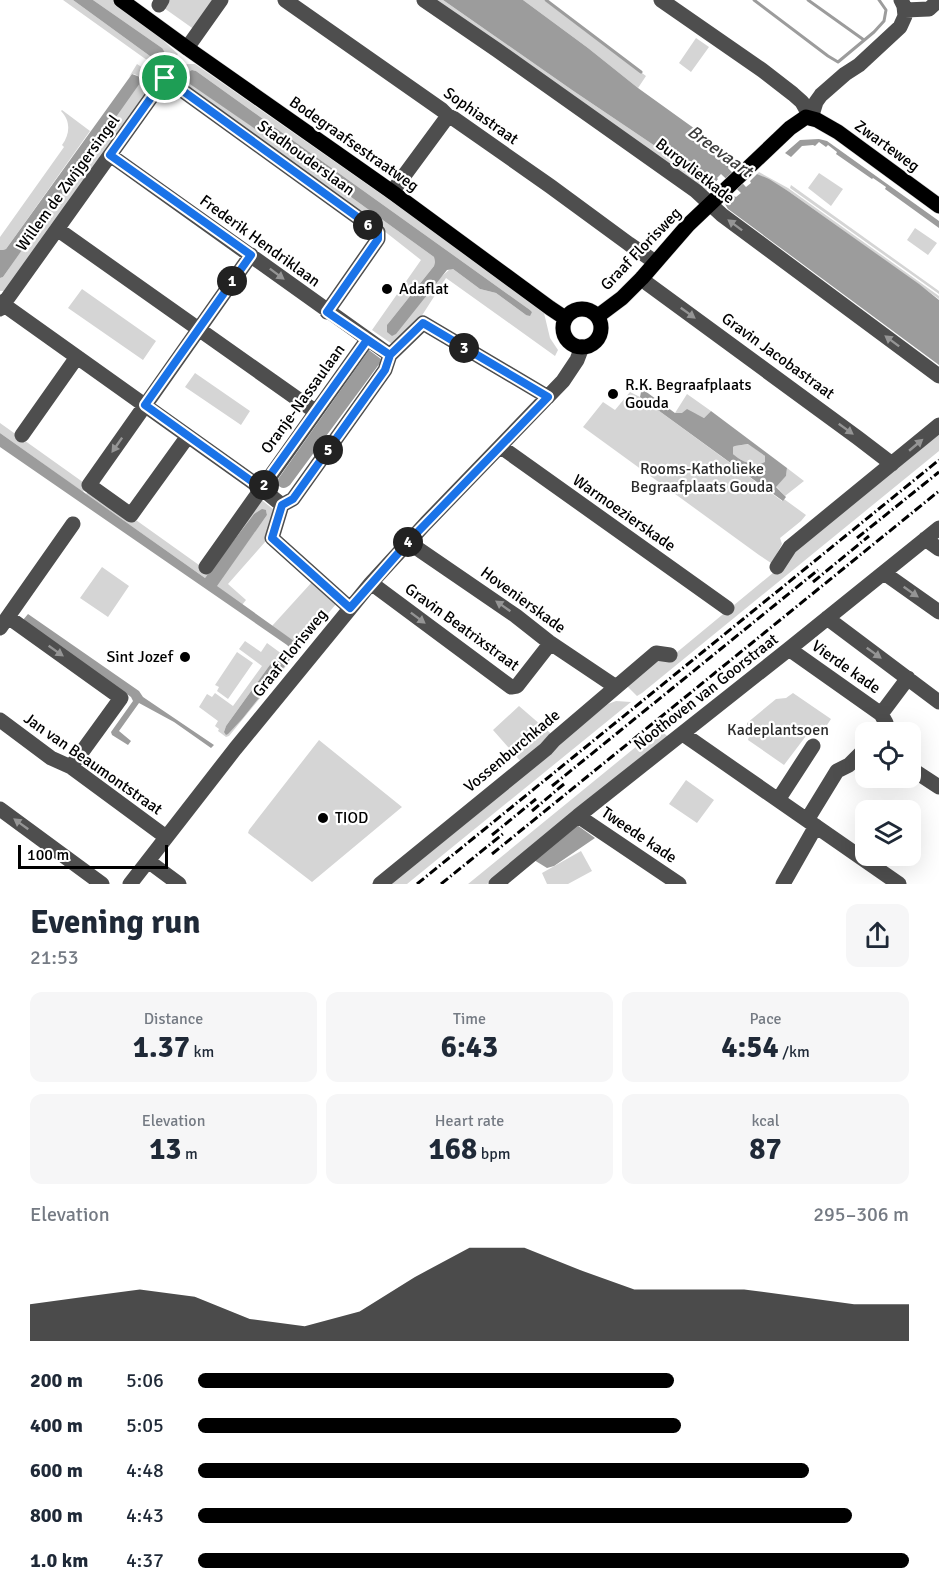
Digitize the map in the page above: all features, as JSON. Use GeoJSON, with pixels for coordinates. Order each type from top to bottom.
{"type":"FeatureCollection","features":[{"type":"Feature","properties":{"kind":"main road","name":"Bodegraafsestraatweg"},"geometry":{"type":"LineString","coordinates":[[121,0],[565,318]]}},
{"type":"Feature","properties":{"kind":"main road","name":"Graaf Florisweg"},"geometry":{"type":"LineString","coordinates":[[598,316],[622,298],[688,225],[799,120],[806,117],[811,118]]}},
{"type":"Feature","properties":{"kind":"main road","name":"Zwarteweg"},"geometry":{"type":"LineString","coordinates":[[811,118],[838,132],[938,203]]}},
{"type":"Feature","properties":{"kind":"main road"},"geometry":{"type":"LineString","coordinates":[[589,309],[598,316],[601,328],[599,337],[594,343],[582,347],[572,344],[565,337],[562,327],[565,318],[574,310],[589,309]]}},
{"type":"Feature","properties":{"kind":"street"},"geometry":{"type":"LineString","coordinates":[[187,48],[221,0]]}},
{"type":"Feature","properties":{"kind":"street","name":"Sophiastraat"},"geometry":{"type":"LineString","coordinates":[[285,0],[656,262]]}},
{"type":"Feature","properties":{"kind":"street","name":"Burgvlietkade"},"geometry":{"type":"LineString","coordinates":[[424,0],[696,191],[709,205],[939,376]]}},
{"type":"Feature","properties":{"kind":"street"},"geometry":{"type":"LineString","coordinates":[[671,3],[793,94],[802,102],[811,118]]}},
{"type":"Feature","properties":{"kind":"street"},"geometry":{"type":"LineString","coordinates":[[811,118],[821,95],[896,32],[903,22],[903,5],[936,9]]}},
{"type":"Feature","properties":{"kind":"street","name":"Willem de Zwijgersingel"},"geometry":{"type":"LineString","coordinates":[[1,305],[165,78]]}},
{"type":"Feature","properties":{"kind":"street","name":"Stadhouderslaan"},"geometry":{"type":"LineString","coordinates":[[165,78],[378,232],[378,239],[327,312]]}},
{"type":"Feature","properties":{"kind":"street"},"geometry":{"type":"LineString","coordinates":[[392,192],[448,116]]}},
{"type":"Feature","properties":{"kind":"street","name":"Frederik Hendriklaan"},"geometry":{"type":"LineString","coordinates":[[110,155],[390,355]]}},
{"type":"Feature","properties":{"kind":"street"},"geometry":{"type":"LineString","coordinates":[[57,229],[316,412]]}},
{"type":"Feature","properties":{"kind":"street"},"geometry":{"type":"LineString","coordinates":[[188,436],[131,515],[89,485],[251,255]]}},
{"type":"Feature","properties":{"kind":"street","name":"Gravin Jacobastraat"},"geometry":{"type":"LineString","coordinates":[[642,278],[892,464]]}},
{"type":"Feature","properties":{"kind":"street"},"geometry":{"type":"LineString","coordinates":[[1,305],[78,357],[282,505]]}},
{"type":"Feature","properties":{"kind":"street"},"geometry":{"type":"LineString","coordinates":[[350,608],[272,538],[282,505],[293,499],[385,370],[390,355],[423,323],[548,397]]}},
{"type":"Feature","properties":{"kind":"street","name":"Oranje-Nassaulaan"},"geometry":{"type":"LineString","coordinates":[[206,567],[367,340]]}},
{"type":"Feature","properties":{"kind":"street","name":"Graaf Florisweg"},"geometry":{"type":"LineString","coordinates":[[130,884],[235,749],[371,583],[563,381],[573,367],[582,347]]}},
{"type":"Feature","properties":{"kind":"street"},"geometry":{"type":"LineString","coordinates":[[22,435],[78,357]]}},
{"type":"Feature","properties":{"kind":"street"},"geometry":{"type":"LineString","coordinates":[[777,567],[790,548],[939,425]]}},
{"type":"Feature","properties":{"kind":"street","name":"Warmoezierskade"},"geometry":{"type":"LineString","coordinates":[[501,447],[727,608]]}},
{"type":"Feature","properties":{"kind":"street"},"geometry":{"type":"LineString","coordinates":[[71,767],[121,698],[4,623],[73,524]]}},
{"type":"Feature","properties":{"kind":"street","name":"Noothoven van Goorstraat"},"geometry":{"type":"LineString","coordinates":[[496,884],[939,528]]}},
{"type":"Feature","properties":{"kind":"street"},"geometry":{"type":"LineString","coordinates":[[925,539],[939,549]]}},
{"type":"Feature","properties":{"kind":"street","name":"Hovenierskade"},"geometry":{"type":"LineString","coordinates":[[408,542],[616,687]]}},
{"type":"Feature","properties":{"kind":"street"},"geometry":{"type":"LineString","coordinates":[[884,573],[939,612]]}},
{"type":"Feature","properties":{"kind":"street","name":"Gravin Beatrixstraat"},"geometry":{"type":"LineString","coordinates":[[371,583],[511,687],[517,686],[549,642]]}},
{"type":"Feature","properties":{"kind":"street"},"geometry":{"type":"LineString","coordinates":[[827,618],[939,702]]}},
{"type":"Feature","properties":{"kind":"street","name":"Vierde kade"},"geometry":{"type":"LineString","coordinates":[[789,650],[881,714]]}},
{"type":"Feature","properties":{"kind":"street","name":"Vossenburchkade"},"geometry":{"type":"LineString","coordinates":[[380,884],[546,748],[656,653],[670,655]]}},
{"type":"Feature","properties":{"kind":"street"},"geometry":{"type":"LineString","coordinates":[[885,722],[881,714],[908,678]]}},
{"type":"Feature","properties":{"kind":"street","name":"Jan van Beaumontstraat"},"geometry":{"type":"LineString","coordinates":[[0,720],[51,758],[71,767],[166,837]]}},
{"type":"Feature","properties":{"kind":"street"},"geometry":{"type":"LineString","coordinates":[[683,734],[899,884]]}},
{"type":"Feature","properties":{"kind":"street"},"geometry":{"type":"LineString","coordinates":[[778,800],[813,746]]}},
{"type":"Feature","properties":{"kind":"street"},"geometry":{"type":"LineString","coordinates":[[783,884],[837,771],[855,759]]}},
{"type":"Feature","properties":{"kind":"street"},"geometry":{"type":"LineString","coordinates":[[921,776],[939,788]]}},
{"type":"Feature","properties":{"kind":"street"},"geometry":{"type":"LineString","coordinates":[[0,809],[102,884]]}},
{"type":"Feature","properties":{"kind":"street","name":"Tweede kade"},"geometry":{"type":"LineString","coordinates":[[578,816],[679,884]]}},
{"type":"Feature","properties":{"kind":"street"},"geometry":{"type":"LineString","coordinates":[[148,861],[179,884]]}},
{"type":"Feature","properties":{"kind":"green space"},"geometry":{"type":"Polygon","coordinates":[[[63,0],[73,0],[154,59],[162,48],[93,0],[113,0],[145,24],[178,54],[165,73],[63,0]]]}},
{"type":"Feature","properties":{"kind":"green space"},"geometry":{"type":"Polygon","coordinates":[[[169,0],[216,0],[195,30],[164,8],[169,0]]]}},
{"type":"Feature","properties":{"kind":"green space"},"geometry":{"type":"Polygon","coordinates":[[[430,0],[443,0],[713,185],[704,193],[430,0]]]}},
{"type":"Feature","properties":{"kind":"green space"},"geometry":{"type":"Polygon","coordinates":[[[523,0],[544,0],[646,76],[638,88],[588,48],[523,0]]]}},
{"type":"Feature","properties":{"kind":"green space"},"geometry":{"type":"Polygon","coordinates":[[[696,38],[709,47],[691,72],[679,63],[696,38]]]}},
{"type":"Feature","properties":{"kind":"green space"},"geometry":{"type":"Polygon","coordinates":[[[137,64],[152,74],[155,80],[6,291],[0,291],[0,278],[3,277],[141,79],[133,74],[129,77],[137,64]]]}},
{"type":"Feature","properties":{"kind":"green space"},"geometry":{"type":"Polygon","coordinates":[[[187,64],[195,64],[490,270],[544,313],[550,338],[558,350],[555,356],[446,278],[421,317],[392,344],[372,330],[421,260],[178,79],[187,64]],[[192,70],[187,81],[434,257],[434,266],[387,325],[450,269],[480,289],[496,293],[526,315],[532,312],[530,310],[192,70]]]}},
{"type":"Feature","properties":{"kind":"green space"},"geometry":{"type":"Polygon","coordinates":[[[62,110],[90,131],[6,249],[0,250],[0,237],[64,147],[62,145],[68,128],[62,110]]]}},
{"type":"Feature","properties":{"kind":"green space"},"geometry":{"type":"Polygon","coordinates":[[[759,172],[788,188],[939,296],[939,299],[788,191],[757,174],[759,172]]]}},
{"type":"Feature","properties":{"kind":"green space"},"geometry":{"type":"Polygon","coordinates":[[[819,173],[843,189],[831,206],[808,188],[819,173]]]}},
{"type":"Feature","properties":{"kind":"green space"},"geometry":{"type":"Polygon","coordinates":[[[791,185],[939,291],[939,294],[790,188],[791,185]]]}},
{"type":"Feature","properties":{"kind":"green space"},"geometry":{"type":"Polygon","coordinates":[[[915,228],[937,243],[928,255],[907,240],[915,228]]]}},
{"type":"Feature","properties":{"kind":"green space"},"geometry":{"type":"Polygon","coordinates":[[[82,289],[156,341],[143,360],[68,308],[82,289]]]}},
{"type":"Feature","properties":{"kind":"green space"},"geometry":{"type":"Polygon","coordinates":[[[195,373],[250,411],[241,425],[185,387],[195,373]]]}},
{"type":"Feature","properties":{"kind":"green space","name":"Rooms-Katholieke Begraafplaats Gouda"},"geometry":{"type":"Polygon","coordinates":[[[630,392],[782,501],[784,499],[806,515],[780,538],[782,544],[772,563],[583,427],[603,402],[615,410],[630,392]]]}},
{"type":"Feature","properties":{"kind":"green space"},"geometry":{"type":"Polygon","coordinates":[[[687,394],[711,411],[704,418],[696,414],[675,413],[687,394]]]}},
{"type":"Feature","properties":{"kind":"green space"},"geometry":{"type":"Polygon","coordinates":[[[0,423],[87,485],[83,492],[0,433],[0,423]]]}},
{"type":"Feature","properties":{"kind":"green space"},"geometry":{"type":"Polygon","coordinates":[[[939,429],[939,451],[642,693],[637,696],[624,683],[658,656],[670,658],[785,563],[790,550],[939,429]]]}},
{"type":"Feature","properties":{"kind":"green space"},"geometry":{"type":"Polygon","coordinates":[[[749,444],[765,456],[765,462],[748,463],[733,454],[733,447],[749,444]]]}},
{"type":"Feature","properties":{"kind":"green space"},"geometry":{"type":"Polygon","coordinates":[[[787,468],[804,481],[785,496],[776,486],[786,476],[787,468]]]}},
{"type":"Feature","properties":{"kind":"green space"},"geometry":{"type":"Polygon","coordinates":[[[91,488],[206,570],[258,497],[273,509],[265,542],[228,584],[246,600],[242,605],[216,586],[267,515],[266,510],[254,514],[205,578],[86,494],[91,488]]]}},
{"type":"Feature","properties":{"kind":"green space"},"geometry":{"type":"Polygon","coordinates":[[[102,567],[129,586],[108,617],[80,598],[102,567]]]}},
{"type":"Feature","properties":{"kind":"green space"},"geometry":{"type":"Polygon","coordinates":[[[312,582],[336,604],[301,646],[272,626],[312,582]]]}},
{"type":"Feature","properties":{"kind":"green space"},"geometry":{"type":"Polygon","coordinates":[[[245,641],[261,652],[267,643],[286,657],[286,660],[272,662],[224,732],[243,718],[287,665],[229,736],[226,737],[215,726],[218,721],[199,707],[207,694],[212,697],[215,693],[233,706],[262,666],[239,649],[245,641]]]}},
{"type":"Feature","properties":{"kind":"green space"},"geometry":{"type":"Polygon","coordinates":[[[237,652],[253,663],[228,699],[217,691],[219,687],[215,685],[237,652]]]}},
{"type":"Feature","properties":{"kind":"green space","name":"Kadeplantsoen"},"geometry":{"type":"Polygon","coordinates":[[[793,693],[831,719],[821,734],[812,728],[784,765],[748,740],[750,733],[747,723],[776,699],[786,698],[793,693]]]}},
{"type":"Feature","properties":{"kind":"green space"},"geometry":{"type":"Polygon","coordinates":[[[616,701],[631,702],[407,884],[386,884],[608,704],[616,701]]]}},
{"type":"Feature","properties":{"kind":"green space"},"geometry":{"type":"Polygon","coordinates":[[[519,706],[556,738],[523,764],[493,730],[519,706]]]}},
{"type":"Feature","properties":{"kind":"green space"},"geometry":{"type":"Polygon","coordinates":[[[659,728],[668,737],[487,884],[468,884],[659,728]]]}},
{"type":"Feature","properties":{"kind":"green space","name":"TIOD"},"geometry":{"type":"Polygon","coordinates":[[[319,740],[402,807],[312,882],[248,833],[319,740]]]}},
{"type":"Feature","properties":{"kind":"green space"},"geometry":{"type":"Polygon","coordinates":[[[686,780],[714,800],[697,823],[669,804],[686,780]]]}},
{"type":"Feature","properties":{"kind":"green space"},"geometry":{"type":"Polygon","coordinates":[[[581,851],[592,871],[568,884],[547,884],[542,873],[581,851]]]}},
{"type":"Feature","properties":{"kind":"water"},"geometry":{"type":"Polygon","coordinates":[[[73,0],[93,0],[162,48],[167,56],[161,61],[154,59],[73,0]]]}},
{"type":"Feature","properties":{"kind":"water","name":"Breevaart"},"geometry":{"type":"Polygon","coordinates":[[[443,0],[523,0],[709,139],[727,156],[732,163],[728,168],[746,187],[757,174],[769,179],[919,284],[939,300],[939,365],[728,209],[725,204],[741,193],[721,174],[713,185],[443,0]]]}},
{"type":"Feature","properties":{"kind":"water"},"geometry":{"type":"Polygon","coordinates":[[[192,70],[530,310],[532,312],[530,316],[496,293],[480,289],[453,269],[447,270],[392,336],[387,332],[387,325],[434,266],[434,257],[187,82],[184,77],[192,70]]]}},
{"type":"Feature","properties":{"kind":"water"},"geometry":{"type":"Polygon","coordinates":[[[132,74],[140,77],[140,83],[3,277],[0,278],[0,250],[6,249],[132,74]]]}},
{"type":"Feature","properties":{"kind":"water"},"geometry":{"type":"Polygon","coordinates":[[[800,140],[827,141],[939,221],[939,228],[885,189],[886,187],[836,154],[837,152],[828,145],[826,147],[819,142],[815,146],[802,146],[791,157],[785,153],[800,140]]]}},
{"type":"Feature","properties":{"kind":"water"},"geometry":{"type":"Polygon","coordinates":[[[369,350],[381,359],[380,363],[290,485],[284,488],[279,487],[276,482],[369,350]]]}},
{"type":"Feature","properties":{"kind":"water"},"geometry":{"type":"Polygon","coordinates":[[[645,391],[675,413],[682,413],[687,409],[704,418],[711,411],[787,468],[786,476],[776,487],[786,497],[783,501],[640,397],[641,392],[645,391]],[[748,444],[733,447],[733,454],[748,463],[765,462],[765,456],[748,444]]]}},
{"type":"Feature","properties":{"kind":"water"},"geometry":{"type":"Polygon","coordinates":[[[0,433],[205,578],[254,514],[262,509],[266,510],[267,515],[217,586],[301,646],[228,734],[224,732],[226,726],[272,662],[286,660],[293,651],[0,447],[0,433]]]}},
{"type":"Feature","properties":{"kind":"water"},"geometry":{"type":"Polygon","coordinates":[[[28,614],[214,745],[211,748],[174,722],[139,703],[119,731],[131,741],[128,745],[112,735],[111,732],[133,701],[131,697],[23,620],[28,614]]]}},
{"type":"Feature","properties":{"kind":"water"},"geometry":{"type":"Polygon","coordinates":[[[577,825],[595,838],[554,866],[547,868],[534,860],[577,825]]]}},
{"type":"Feature","properties":{"kind":"waterway"},"geometry":{"type":"LineString","coordinates":[[546,0],[641,72]]}},
{"type":"Feature","properties":{"kind":"waterway"},"geometry":{"type":"LineString","coordinates":[[754,0],[838,62],[884,21],[886,10],[879,0]]}},
{"type":"Feature","properties":{"kind":"waterway"},"geometry":{"type":"LineString","coordinates":[[808,0],[864,40]]}},
{"type":"Feature","properties":{"kind":"railway"},"geometry":{"type":"LineString","coordinates":[[417,884],[939,460]]}},
{"type":"Feature","properties":{"kind":"railway"},"geometry":{"type":"LineString","coordinates":[[857,538],[939,472]]}},
{"type":"Feature","properties":{"kind":"railway"},"geometry":{"type":"LineString","coordinates":[[492,854],[939,491]]}},
{"type":"Feature","properties":{"kind":"railway"},"geometry":{"type":"LineString","coordinates":[[813,582],[869,536]]}},
{"type":"Feature","properties":{"kind":"railway"},"geometry":{"type":"LineString","coordinates":[[552,786],[818,570]]}},
{"type":"Feature","properties":{"kind":"railway"},"geometry":{"type":"LineString","coordinates":[[532,811],[564,784]]}},
{"type":"Feature","properties":{"kind":"railway"},"geometry":{"type":"LineString","coordinates":[[492,835],[536,799]]}},
{"type":"Feature","properties":{"kind":"railway"},"geometry":{"type":"LineString","coordinates":[[441,884],[504,833]]}},
{"type":"Feature","properties":{"kind":"place","name":"Adaflat"},"geometry":{"type":"Point","coordinates":[387,289]}},
{"type":"Feature","properties":{"kind":"place","name":"R.K. Begraafplaats Gouda"},"geometry":{"type":"Point","coordinates":[613,394]}},
{"type":"Feature","properties":{"kind":"place","name":"Sint Jozef"},"geometry":{"type":"Point","coordinates":[185,657]}},
{"type":"Feature","properties":{"kind":"place","name":"TIOD"},"geometry":{"type":"Point","coordinates":[323,818]}},
{"type":"Feature","properties":{"kind":"route"},"geometry":{"type":"LineString","coordinates":[[165,78],[110,155],[251,255],[145,405],[261,488],[367,340],[390,355],[423,323],[548,397],[408,542],[350,608],[272,538],[282,505],[293,499],[385,370],[390,355],[327,312],[378,239],[378,232],[165,78]]}}]}
